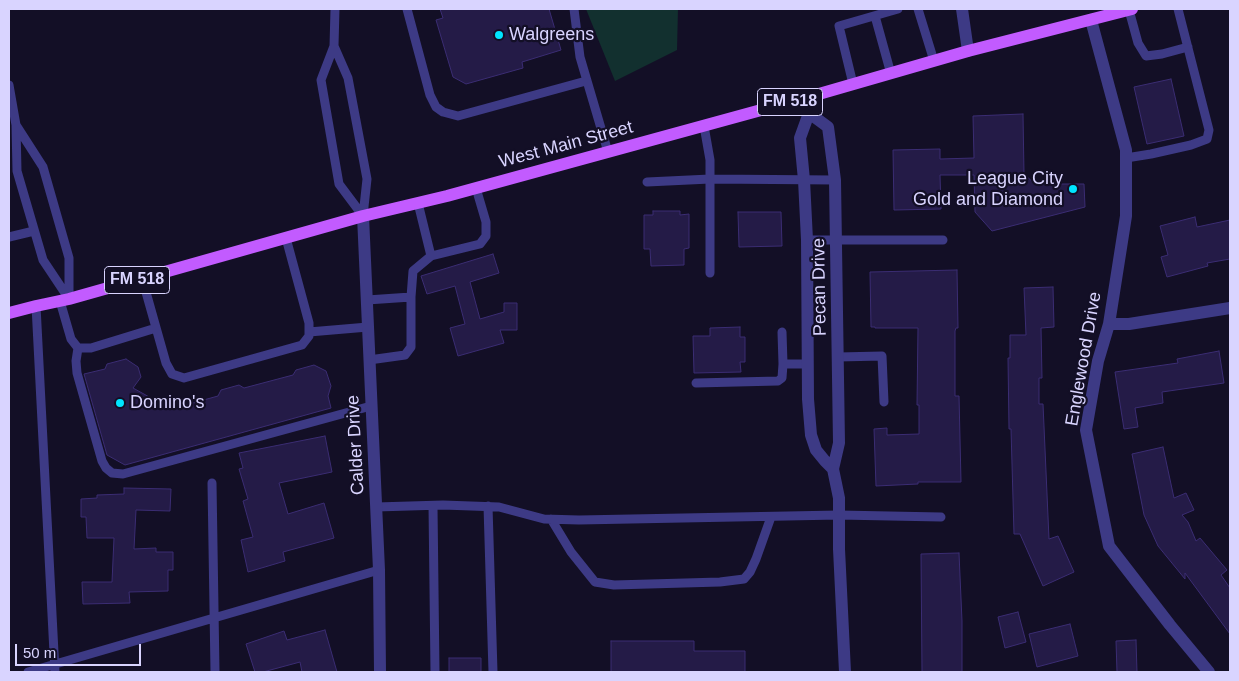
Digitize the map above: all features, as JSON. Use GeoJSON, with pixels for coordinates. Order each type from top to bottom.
{"type":"FeatureCollection","features":[{"type":"Feature","properties":{"kind":"main road","name":"West Main Street"},"geometry":{"type":"LineString","coordinates":[[9,314],[363,216],[476,188],[704,126],[968,51],[1131,9]]}},
{"type":"Feature","properties":{"kind":"street"},"geometry":{"type":"LineString","coordinates":[[962,9],[968,51]]}},
{"type":"Feature","properties":{"kind":"street","name":"Englewood Drive"},"geometry":{"type":"LineString","coordinates":[[1092,20],[1126,150],[1126,216],[1109,324],[1098,361],[1086,430],[1109,546],[1208,672]]}},
{"type":"Feature","properties":{"kind":"street"},"geometry":{"type":"LineString","coordinates":[[805,98],[809,113]]}},
{"type":"Feature","properties":{"kind":"street","name":"Pecan Drive"},"geometry":{"type":"LineString","coordinates":[[833,469],[824,462],[816,450],[811,435],[808,399],[807,240],[800,138],[809,113],[828,127],[835,180],[840,443],[833,469],[840,498],[845,672]]}},
{"type":"Feature","properties":{"kind":"street","name":"Calder Drive"},"geometry":{"type":"LineString","coordinates":[[363,216],[379,570],[380,672]]}},
{"type":"Feature","properties":{"kind":"street"},"geometry":{"type":"LineString","coordinates":[[1109,324],[1129,324],[1230,308]]}},
{"type":"Feature","properties":{"kind":"lane"},"geometry":{"type":"LineString","coordinates":[[335,9],[334,46],[321,80],[339,184],[363,216]]}},
{"type":"Feature","properties":{"kind":"lane"},"geometry":{"type":"LineString","coordinates":[[407,9],[430,95],[436,107],[443,112],[458,116],[586,80]]}},
{"type":"Feature","properties":{"kind":"lane"},"geometry":{"type":"LineString","coordinates":[[574,9],[580,57],[608,152]]}},
{"type":"Feature","properties":{"kind":"lane"},"geometry":{"type":"LineString","coordinates":[[854,84],[839,26],[898,9]]}},
{"type":"Feature","properties":{"kind":"lane"},"geometry":{"type":"LineString","coordinates":[[918,9],[934,61]]}},
{"type":"Feature","properties":{"kind":"lane"},"geometry":{"type":"LineString","coordinates":[[1131,9],[1138,43],[1146,56],[1162,54],[1188,46]]}},
{"type":"Feature","properties":{"kind":"lane"},"geometry":{"type":"LineString","coordinates":[[1126,158],[1159,153],[1207,140],[1209,130],[1178,9]]}},
{"type":"Feature","properties":{"kind":"lane"},"geometry":{"type":"LineString","coordinates":[[875,16],[891,74]]}},
{"type":"Feature","properties":{"kind":"lane"},"geometry":{"type":"LineString","coordinates":[[334,46],[348,78],[367,179],[363,216]]}},
{"type":"Feature","properties":{"kind":"lane"},"geometry":{"type":"LineString","coordinates":[[9,85],[17,171],[43,260],[64,300]]}},
{"type":"Feature","properties":{"kind":"lane"},"geometry":{"type":"LineString","coordinates":[[12,126],[43,167],[69,258],[64,300],[71,338],[78,348],[77,373],[102,461],[112,473],[123,474],[371,406]]}},
{"type":"Feature","properties":{"kind":"lane"},"geometry":{"type":"LineString","coordinates":[[704,126],[709,144],[710,273]]}},
{"type":"Feature","properties":{"kind":"lane"},"geometry":{"type":"LineString","coordinates":[[647,182],[710,179],[835,180]]}},
{"type":"Feature","properties":{"kind":"lane"},"geometry":{"type":"LineString","coordinates":[[370,360],[405,355],[412,347],[411,297],[413,271],[431,256],[480,244],[486,236],[486,222],[476,188]]}},
{"type":"Feature","properties":{"kind":"lane"},"geometry":{"type":"LineString","coordinates":[[418,203],[431,256]]}},
{"type":"Feature","properties":{"kind":"lane"},"geometry":{"type":"LineString","coordinates":[[9,237],[34,231]]}},
{"type":"Feature","properties":{"kind":"lane"},"geometry":{"type":"LineString","coordinates":[[142,278],[166,363],[172,374],[184,378],[302,345],[308,336],[309,323],[286,238]]}},
{"type":"Feature","properties":{"kind":"lane"},"geometry":{"type":"LineString","coordinates":[[807,240],[943,240]]}},
{"type":"Feature","properties":{"kind":"lane"},"geometry":{"type":"LineString","coordinates":[[367,300],[411,297]]}},
{"type":"Feature","properties":{"kind":"lane"},"geometry":{"type":"LineString","coordinates":[[36,306],[55,668]]}},
{"type":"Feature","properties":{"kind":"lane"},"geometry":{"type":"LineString","coordinates":[[309,332],[368,327]]}},
{"type":"Feature","properties":{"kind":"lane"},"geometry":{"type":"LineString","coordinates":[[78,348],[91,348],[156,328]]}},
{"type":"Feature","properties":{"kind":"lane"},"geometry":{"type":"LineString","coordinates":[[696,384],[778,381],[782,378],[782,332]]}},
{"type":"Feature","properties":{"kind":"lane"},"geometry":{"type":"LineString","coordinates":[[838,357],[882,356],[884,402]]}},
{"type":"Feature","properties":{"kind":"lane"},"geometry":{"type":"LineString","coordinates":[[783,364],[808,364]]}},
{"type":"Feature","properties":{"kind":"lane"},"geometry":{"type":"LineString","coordinates":[[212,482],[215,672]]}},
{"type":"Feature","properties":{"kind":"lane"},"geometry":{"type":"LineString","coordinates":[[433,506],[435,672]]}},
{"type":"Feature","properties":{"kind":"lane"},"geometry":{"type":"LineString","coordinates":[[376,507],[488,506],[499,507],[544,519],[840,515],[941,517]]}},
{"type":"Feature","properties":{"kind":"lane"},"geometry":{"type":"LineString","coordinates":[[488,506],[493,672]]}},
{"type":"Feature","properties":{"kind":"lane"},"geometry":{"type":"LineString","coordinates":[[551,519],[571,552],[595,582],[614,585],[720,582],[744,578],[750,572],[756,559],[771,516]]}},
{"type":"Feature","properties":{"kind":"lane"},"geometry":{"type":"LineString","coordinates":[[28,672],[55,668],[214,618],[379,570]]}},
{"type":"Feature","properties":{"kind":"green space"},"geometry":{"type":"Polygon","coordinates":[[[586,9],[678,9],[677,50],[615,81],[586,9]]]}},
{"type":"Feature","properties":{"kind":"building","name":"Walgreens"},"geometry":{"type":"Polygon","coordinates":[[[440,9],[549,9],[561,50],[522,62],[523,68],[466,84],[453,77],[436,20],[443,18],[440,9]]]}},
{"type":"Feature","properties":{"kind":"building"},"geometry":{"type":"Polygon","coordinates":[[[1171,79],[1184,136],[1147,144],[1134,87],[1171,79]]]}},
{"type":"Feature","properties":{"kind":"building"},"geometry":{"type":"Polygon","coordinates":[[[1023,114],[1024,174],[1035,184],[1084,184],[1085,207],[992,231],[975,212],[974,175],[940,175],[941,209],[894,210],[893,150],[940,149],[940,159],[974,158],[973,116],[1023,114]]]}},
{"type":"Feature","properties":{"kind":"building"},"geometry":{"type":"Polygon","coordinates":[[[653,211],[680,211],[680,215],[689,214],[689,248],[684,249],[684,265],[651,266],[650,249],[644,249],[644,215],[653,215],[653,211]]]}},
{"type":"Feature","properties":{"kind":"building"},"geometry":{"type":"Polygon","coordinates":[[[738,212],[781,212],[782,246],[739,247],[738,212]]]}},
{"type":"Feature","properties":{"kind":"building"},"geometry":{"type":"Polygon","coordinates":[[[1195,217],[1197,227],[1230,220],[1230,259],[1207,263],[1208,266],[1167,277],[1161,257],[1168,255],[1160,226],[1195,217]]]}},
{"type":"Feature","properties":{"kind":"building"},"geometry":{"type":"Polygon","coordinates":[[[493,254],[499,273],[470,282],[480,319],[504,312],[504,303],[517,303],[517,330],[500,330],[504,343],[458,356],[450,328],[465,324],[455,286],[427,294],[421,276],[493,254]]]}},
{"type":"Feature","properties":{"kind":"building"},"geometry":{"type":"Polygon","coordinates":[[[957,270],[958,328],[955,331],[955,396],[959,396],[961,482],[918,482],[918,484],[876,486],[874,429],[887,428],[887,435],[919,434],[919,405],[917,405],[918,328],[871,327],[870,272],[957,270]]]}},
{"type":"Feature","properties":{"kind":"building"},"geometry":{"type":"Polygon","coordinates":[[[1053,287],[1054,327],[1041,328],[1042,378],[1039,378],[1039,404],[1043,404],[1049,539],[1058,536],[1074,572],[1043,586],[1020,534],[1014,534],[1008,358],[1010,358],[1010,335],[1026,335],[1024,288],[1053,287]]]}},
{"type":"Feature","properties":{"kind":"building"},"geometry":{"type":"Polygon","coordinates":[[[740,327],[740,337],[745,337],[745,362],[740,362],[741,372],[694,373],[693,336],[710,336],[710,328],[740,327]]]}},
{"type":"Feature","properties":{"kind":"building"},"geometry":{"type":"Polygon","coordinates":[[[1219,351],[1224,383],[1162,392],[1163,403],[1135,408],[1138,427],[1124,429],[1115,372],[1178,363],[1177,359],[1219,351]]]}},
{"type":"Feature","properties":{"kind":"building"},"geometry":{"type":"Polygon","coordinates":[[[126,359],[138,367],[141,377],[133,388],[171,409],[218,396],[221,390],[239,385],[244,388],[293,375],[296,370],[314,365],[326,371],[331,386],[328,396],[331,408],[125,465],[107,455],[84,374],[105,369],[107,364],[126,359]]]}},
{"type":"Feature","properties":{"kind":"building"},"geometry":{"type":"Polygon","coordinates":[[[325,436],[332,472],[279,483],[288,514],[324,503],[334,538],[283,552],[285,561],[248,572],[241,540],[253,537],[243,501],[248,499],[239,469],[243,468],[239,453],[325,436]]]}},
{"type":"Feature","properties":{"kind":"building"},"geometry":{"type":"Polygon","coordinates":[[[1163,447],[1174,498],[1186,493],[1194,510],[1182,515],[1188,522],[1196,541],[1200,538],[1227,570],[1221,575],[1230,588],[1230,634],[1185,573],[1185,579],[1158,546],[1144,515],[1132,454],[1163,447]]]}},
{"type":"Feature","properties":{"kind":"building"},"geometry":{"type":"Polygon","coordinates":[[[124,488],[171,489],[170,511],[136,510],[134,549],[156,548],[156,552],[173,552],[173,570],[168,570],[168,591],[129,592],[130,603],[83,604],[82,582],[112,582],[114,538],[87,538],[86,517],[81,517],[81,499],[97,498],[97,495],[124,494],[124,488]]]}},
{"type":"Feature","properties":{"kind":"building"},"geometry":{"type":"Polygon","coordinates":[[[959,553],[962,672],[922,672],[921,554],[959,553]]]}},
{"type":"Feature","properties":{"kind":"building"},"geometry":{"type":"Polygon","coordinates":[[[1018,612],[1026,642],[1005,648],[998,617],[1018,612]]]}},
{"type":"Feature","properties":{"kind":"building"},"geometry":{"type":"Polygon","coordinates":[[[1070,624],[1078,656],[1037,667],[1029,634],[1070,624]]]}},
{"type":"Feature","properties":{"kind":"building"},"geometry":{"type":"Polygon","coordinates":[[[325,630],[337,672],[302,672],[300,662],[263,672],[255,672],[246,644],[284,631],[287,640],[325,630]]]}},
{"type":"Feature","properties":{"kind":"building"},"geometry":{"type":"Polygon","coordinates":[[[1136,640],[1137,672],[1117,672],[1116,641],[1136,640]]]}},
{"type":"Feature","properties":{"kind":"building"},"geometry":{"type":"Polygon","coordinates":[[[611,641],[694,641],[694,651],[745,651],[745,672],[611,672],[611,641]]]}},
{"type":"Feature","properties":{"kind":"building"},"geometry":{"type":"Polygon","coordinates":[[[449,658],[481,658],[481,672],[449,672],[449,658]]]}},
{"type":"Feature","properties":{"kind":"place","name":"Walgreens"},"geometry":{"type":"Point","coordinates":[499,35]}},
{"type":"Feature","properties":{"kind":"place","name":"League City Gold and Diamond"},"geometry":{"type":"Point","coordinates":[1073,189]}},
{"type":"Feature","properties":{"kind":"place","name":"Domino's"},"geometry":{"type":"Point","coordinates":[120,403]}}]}
